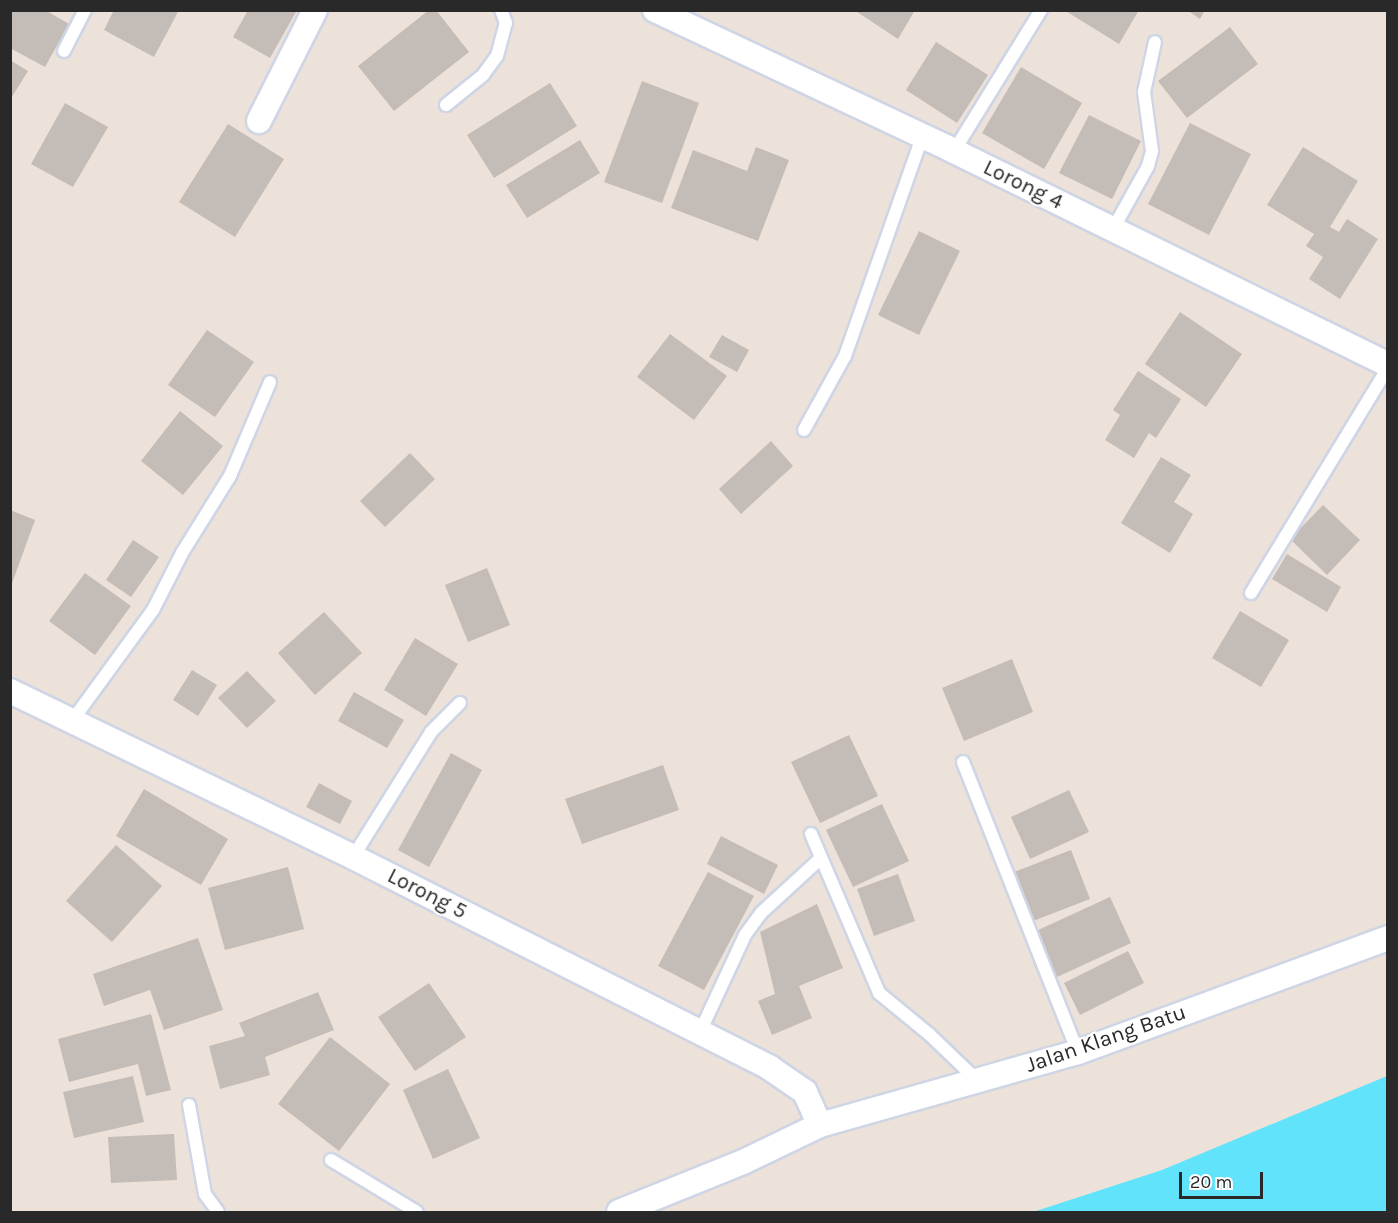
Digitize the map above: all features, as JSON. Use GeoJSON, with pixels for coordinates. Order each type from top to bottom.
{"type":"FeatureCollection","features":[{"type":"Feature","properties":{"kind":"street"},"geometry":{"type":"LineString","coordinates":[[260,121],[315,10]]}},
{"type":"Feature","properties":{"kind":"street","name":"Lorong 4"},"geometry":{"type":"LineString","coordinates":[[655,10],[954,152],[1116,223],[1388,367]]}},
{"type":"Feature","properties":{"kind":"street","name":"Lorong 5"},"geometry":{"type":"LineString","coordinates":[[10,691],[353,857],[770,1068],[805,1092],[820,1125]]}},
{"type":"Feature","properties":{"kind":"street","name":"Jalan Klang Batu"},"geometry":{"type":"LineString","coordinates":[[619,1212],[743,1162],[820,1125],[1078,1052],[1388,938]]}},
{"type":"Feature","properties":{"kind":"lane"},"geometry":{"type":"LineString","coordinates":[[64,51],[85,10]]}},
{"type":"Feature","properties":{"kind":"lane"},"geometry":{"type":"LineString","coordinates":[[446,105],[483,75],[497,56],[506,23],[501,10]]}},
{"type":"Feature","properties":{"kind":"lane"},"geometry":{"type":"LineString","coordinates":[[954,152],[1041,10]]}},
{"type":"Feature","properties":{"kind":"lane"},"geometry":{"type":"LineString","coordinates":[[1116,223],[1148,166],[1152,151],[1144,92],[1155,42]]}},
{"type":"Feature","properties":{"kind":"lane"},"geometry":{"type":"LineString","coordinates":[[804,430],[845,356],[922,137]]}},
{"type":"Feature","properties":{"kind":"lane"},"geometry":{"type":"LineString","coordinates":[[1251,593],[1388,367]]}},
{"type":"Feature","properties":{"kind":"lane"},"geometry":{"type":"LineString","coordinates":[[72,721],[153,610],[182,553],[230,476],[270,382]]}},
{"type":"Feature","properties":{"kind":"lane"},"geometry":{"type":"LineString","coordinates":[[353,857],[431,732],[460,703]]}},
{"type":"Feature","properties":{"kind":"lane"},"geometry":{"type":"LineString","coordinates":[[963,762],[1078,1052]]}},
{"type":"Feature","properties":{"kind":"lane"},"geometry":{"type":"LineString","coordinates":[[811,834],[879,993],[930,1035],[977,1080]]}},
{"type":"Feature","properties":{"kind":"lane"},"geometry":{"type":"LineString","coordinates":[[700,1032],[745,935],[761,913],[821,858]]}},
{"type":"Feature","properties":{"kind":"lane"},"geometry":{"type":"LineString","coordinates":[[189,1106],[205,1194],[218,1212]]}},
{"type":"Feature","properties":{"kind":"lane"},"geometry":{"type":"LineString","coordinates":[[331,1160],[417,1212]]}},
{"type":"Feature","properties":{"kind":"water"},"geometry":{"type":"Polygon","coordinates":[[[1387,1076],[1387,1212],[1033,1212],[1162,1170],[1387,1076]]]}},
{"type":"Feature","properties":{"kind":"building"},"geometry":{"type":"Polygon","coordinates":[[[10,10],[45,10],[69,24],[45,67],[10,48],[10,10]]]}},
{"type":"Feature","properties":{"kind":"building"},"geometry":{"type":"Polygon","coordinates":[[[114,10],[179,10],[154,57],[104,30],[114,10]]]}},
{"type":"Feature","properties":{"kind":"building"},"geometry":{"type":"Polygon","coordinates":[[[248,10],[297,10],[270,58],[233,37],[248,10]]]}},
{"type":"Feature","properties":{"kind":"building"},"geometry":{"type":"Polygon","coordinates":[[[429,10],[436,10],[469,52],[394,111],[358,66],[429,10]]]}},
{"type":"Feature","properties":{"kind":"building"},"geometry":{"type":"Polygon","coordinates":[[[854,10],[915,10],[898,39],[854,10]]]}},
{"type":"Feature","properties":{"kind":"building"},"geometry":{"type":"Polygon","coordinates":[[[1064,10],[1139,10],[1119,44],[1064,10]]]}},
{"type":"Feature","properties":{"kind":"building"},"geometry":{"type":"Polygon","coordinates":[[[1187,10],[1205,10],[1200,19],[1187,10]]]}},
{"type":"Feature","properties":{"kind":"building"},"geometry":{"type":"Polygon","coordinates":[[[1230,27],[1258,64],[1187,118],[1158,81],[1230,27]]]}},
{"type":"Feature","properties":{"kind":"building"},"geometry":{"type":"Polygon","coordinates":[[[936,42],[988,75],[957,123],[906,90],[936,42]]]}},
{"type":"Feature","properties":{"kind":"building"},"geometry":{"type":"Polygon","coordinates":[[[10,60],[28,71],[10,100],[10,60]]]}},
{"type":"Feature","properties":{"kind":"building"},"geometry":{"type":"Polygon","coordinates":[[[1021,67],[1082,103],[1044,169],[982,133],[1021,67]]]}},
{"type":"Feature","properties":{"kind":"building"},"geometry":{"type":"Polygon","coordinates":[[[642,81],[699,103],[662,203],[604,182],[642,81]]]}},
{"type":"Feature","properties":{"kind":"building"},"geometry":{"type":"Polygon","coordinates":[[[550,83],[577,126],[494,178],[467,135],[550,83]]]}},
{"type":"Feature","properties":{"kind":"building"},"geometry":{"type":"Polygon","coordinates":[[[65,103],[108,127],[73,187],[31,164],[65,103]]]}},
{"type":"Feature","properties":{"kind":"building"},"geometry":{"type":"Polygon","coordinates":[[[1089,115],[1141,141],[1112,199],[1059,173],[1089,115]]]}},
{"type":"Feature","properties":{"kind":"building"},"geometry":{"type":"Polygon","coordinates":[[[1190,123],[1251,154],[1209,235],[1148,204],[1190,123]]]}},
{"type":"Feature","properties":{"kind":"building"},"geometry":{"type":"Polygon","coordinates":[[[228,124],[284,159],[235,237],[179,202],[228,124]]]}},
{"type":"Feature","properties":{"kind":"building"},"geometry":{"type":"Polygon","coordinates":[[[580,140],[600,173],[527,218],[506,185],[580,140]]]}},
{"type":"Feature","properties":{"kind":"building"},"geometry":{"type":"Polygon","coordinates":[[[756,147],[789,160],[758,241],[671,208],[693,150],[747,171],[756,147]]]}},
{"type":"Feature","properties":{"kind":"building"},"geometry":{"type":"Polygon","coordinates":[[[1303,147],[1358,181],[1330,227],[1339,232],[1347,219],[1378,239],[1340,299],[1309,279],[1323,257],[1306,246],[1314,234],[1267,205],[1303,147]]]}},
{"type":"Feature","properties":{"kind":"building"},"geometry":{"type":"Polygon","coordinates":[[[919,231],[960,251],[919,335],[878,315],[919,231]]]}},
{"type":"Feature","properties":{"kind":"building"},"geometry":{"type":"Polygon","coordinates":[[[1180,312],[1242,354],[1206,407],[1145,364],[1180,312]]]}},
{"type":"Feature","properties":{"kind":"building"},"geometry":{"type":"Polygon","coordinates":[[[207,330],[254,362],[215,417],[168,385],[207,330]]]}},
{"type":"Feature","properties":{"kind":"building"},"geometry":{"type":"Polygon","coordinates":[[[670,334],[727,376],[694,420],[637,377],[670,334]]]}},
{"type":"Feature","properties":{"kind":"building"},"geometry":{"type":"Polygon","coordinates":[[[722,335],[749,350],[737,372],[709,357],[722,335]]]}},
{"type":"Feature","properties":{"kind":"building"},"geometry":{"type":"Polygon","coordinates":[[[1138,371],[1181,399],[1156,438],[1149,433],[1134,458],[1105,440],[1120,415],[1113,410],[1138,371]]]}},
{"type":"Feature","properties":{"kind":"building"},"geometry":{"type":"Polygon","coordinates":[[[180,411],[223,446],[183,495],[141,461],[180,411]]]}},
{"type":"Feature","properties":{"kind":"building"},"geometry":{"type":"Polygon","coordinates":[[[771,441],[793,466],[741,514],[719,489],[771,441]]]}},
{"type":"Feature","properties":{"kind":"building"},"geometry":{"type":"Polygon","coordinates":[[[410,453],[435,479],[385,527],[360,501],[410,453]]]}},
{"type":"Feature","properties":{"kind":"building"},"geometry":{"type":"Polygon","coordinates":[[[1161,457],[1191,475],[1174,502],[1193,514],[1170,553],[1121,523],[1161,457]]]}},
{"type":"Feature","properties":{"kind":"building"},"geometry":{"type":"Polygon","coordinates":[[[1323,505],[1360,540],[1327,575],[1290,539],[1323,505]]]}},
{"type":"Feature","properties":{"kind":"building"},"geometry":{"type":"Polygon","coordinates":[[[10,510],[35,520],[11,586],[10,586],[10,510]]]}},
{"type":"Feature","properties":{"kind":"building"},"geometry":{"type":"Polygon","coordinates":[[[133,540],[159,557],[131,597],[106,580],[133,540]]]}},
{"type":"Feature","properties":{"kind":"building"},"geometry":{"type":"Polygon","coordinates":[[[1287,554],[1341,587],[1327,612],[1272,579],[1287,554]]]}},
{"type":"Feature","properties":{"kind":"building"},"geometry":{"type":"Polygon","coordinates":[[[487,568],[510,625],[468,642],[445,585],[487,568]]]}},
{"type":"Feature","properties":{"kind":"building"},"geometry":{"type":"Polygon","coordinates":[[[85,573],[131,606],[95,655],[49,621],[85,573]]]}},
{"type":"Feature","properties":{"kind":"building"},"geometry":{"type":"Polygon","coordinates":[[[1240,611],[1289,640],[1261,687],[1212,658],[1240,611]]]}},
{"type":"Feature","properties":{"kind":"building"},"geometry":{"type":"Polygon","coordinates":[[[324,612],[362,653],[315,695],[278,653],[324,612]]]}},
{"type":"Feature","properties":{"kind":"building"},"geometry":{"type":"Polygon","coordinates":[[[415,638],[458,664],[426,716],[384,690],[415,638]]]}},
{"type":"Feature","properties":{"kind":"building"},"geometry":{"type":"Polygon","coordinates":[[[1012,659],[1033,712],[964,741],[942,688],[1012,659]]]}},
{"type":"Feature","properties":{"kind":"building"},"geometry":{"type":"Polygon","coordinates":[[[192,670],[217,685],[198,716],[173,700],[192,670]]]}},
{"type":"Feature","properties":{"kind":"building"},"geometry":{"type":"Polygon","coordinates":[[[247,671],[276,701],[247,728],[218,698],[247,671]]]}},
{"type":"Feature","properties":{"kind":"building"},"geometry":{"type":"Polygon","coordinates":[[[354,692],[404,720],[387,748],[338,721],[354,692]]]}},
{"type":"Feature","properties":{"kind":"building"},"geometry":{"type":"Polygon","coordinates":[[[849,735],[878,796],[820,823],[791,762],[849,735]]]}},
{"type":"Feature","properties":{"kind":"building"},"geometry":{"type":"Polygon","coordinates":[[[451,753],[482,770],[429,867],[398,850],[451,753]]]}},
{"type":"Feature","properties":{"kind":"building"},"geometry":{"type":"Polygon","coordinates":[[[663,765],[679,810],[582,844],[565,799],[663,765]]]}},
{"type":"Feature","properties":{"kind":"building"},"geometry":{"type":"Polygon","coordinates":[[[319,783],[352,801],[340,824],[306,807],[319,783]]]}},
{"type":"Feature","properties":{"kind":"building"},"geometry":{"type":"Polygon","coordinates":[[[144,789],[228,839],[201,885],[116,836],[144,789]]]}},
{"type":"Feature","properties":{"kind":"building"},"geometry":{"type":"Polygon","coordinates":[[[1069,790],[1089,832],[1030,859],[1011,817],[1069,790]]]}},
{"type":"Feature","properties":{"kind":"building"},"geometry":{"type":"Polygon","coordinates":[[[882,804],[909,861],[853,887],[826,830],[882,804]]]}},
{"type":"Feature","properties":{"kind":"building"},"geometry":{"type":"Polygon","coordinates":[[[721,836],[778,865],[764,894],[707,864],[721,836]]]}},
{"type":"Feature","properties":{"kind":"building"},"geometry":{"type":"Polygon","coordinates":[[[116,845],[162,886],[112,942],[66,901],[116,845]]]}},
{"type":"Feature","properties":{"kind":"building"},"geometry":{"type":"Polygon","coordinates":[[[1071,850],[1090,899],[1033,921],[1014,872],[1071,850]]]}},
{"type":"Feature","properties":{"kind":"building"},"geometry":{"type":"Polygon","coordinates":[[[288,867],[304,929],[225,950],[208,888],[288,867]]]}},
{"type":"Feature","properties":{"kind":"building"},"geometry":{"type":"Polygon","coordinates":[[[708,872],[754,896],[704,990],[658,966],[708,872]]]}},
{"type":"Feature","properties":{"kind":"building"},"geometry":{"type":"Polygon","coordinates":[[[898,874],[915,921],[874,936],[857,889],[898,874]]]}},
{"type":"Feature","properties":{"kind":"building"},"geometry":{"type":"Polygon","coordinates":[[[1110,897],[1131,943],[1057,977],[1036,931],[1110,897]]]}},
{"type":"Feature","properties":{"kind":"building"},"geometry":{"type":"Polygon","coordinates":[[[817,904],[843,968],[799,986],[812,1018],[772,1035],[758,1001],[775,994],[760,932],[817,904]]]}},
{"type":"Feature","properties":{"kind":"building"},"geometry":{"type":"Polygon","coordinates":[[[198,938],[223,1010],[164,1030],[150,990],[104,1006],[93,974],[198,938]]]}},
{"type":"Feature","properties":{"kind":"building"},"geometry":{"type":"Polygon","coordinates":[[[1128,951],[1144,983],[1080,1015],[1064,983],[1128,951]]]}},
{"type":"Feature","properties":{"kind":"building"},"geometry":{"type":"Polygon","coordinates":[[[429,983],[466,1037],[415,1071],[378,1017],[429,983]]]}},
{"type":"Feature","properties":{"kind":"building"},"geometry":{"type":"Polygon","coordinates":[[[318,992],[334,1030],[265,1057],[270,1075],[220,1089],[209,1046],[245,1036],[239,1023],[318,992]]]}},
{"type":"Feature","properties":{"kind":"building"},"geometry":{"type":"Polygon","coordinates":[[[151,1014],[171,1090],[146,1096],[138,1064],[69,1082],[58,1039],[151,1014]]]}},
{"type":"Feature","properties":{"kind":"building"},"geometry":{"type":"Polygon","coordinates":[[[330,1037],[390,1084],[339,1151],[278,1104],[330,1037]]]}},
{"type":"Feature","properties":{"kind":"building"},"geometry":{"type":"Polygon","coordinates":[[[448,1069],[480,1138],[433,1159],[403,1090],[448,1069]]]}},
{"type":"Feature","properties":{"kind":"building"},"geometry":{"type":"Polygon","coordinates":[[[133,1076],[144,1122],[74,1138],[63,1092],[133,1076]]]}},
{"type":"Feature","properties":{"kind":"building"},"geometry":{"type":"Polygon","coordinates":[[[174,1134],[177,1180],[111,1183],[108,1137],[174,1134]]]}}]}
